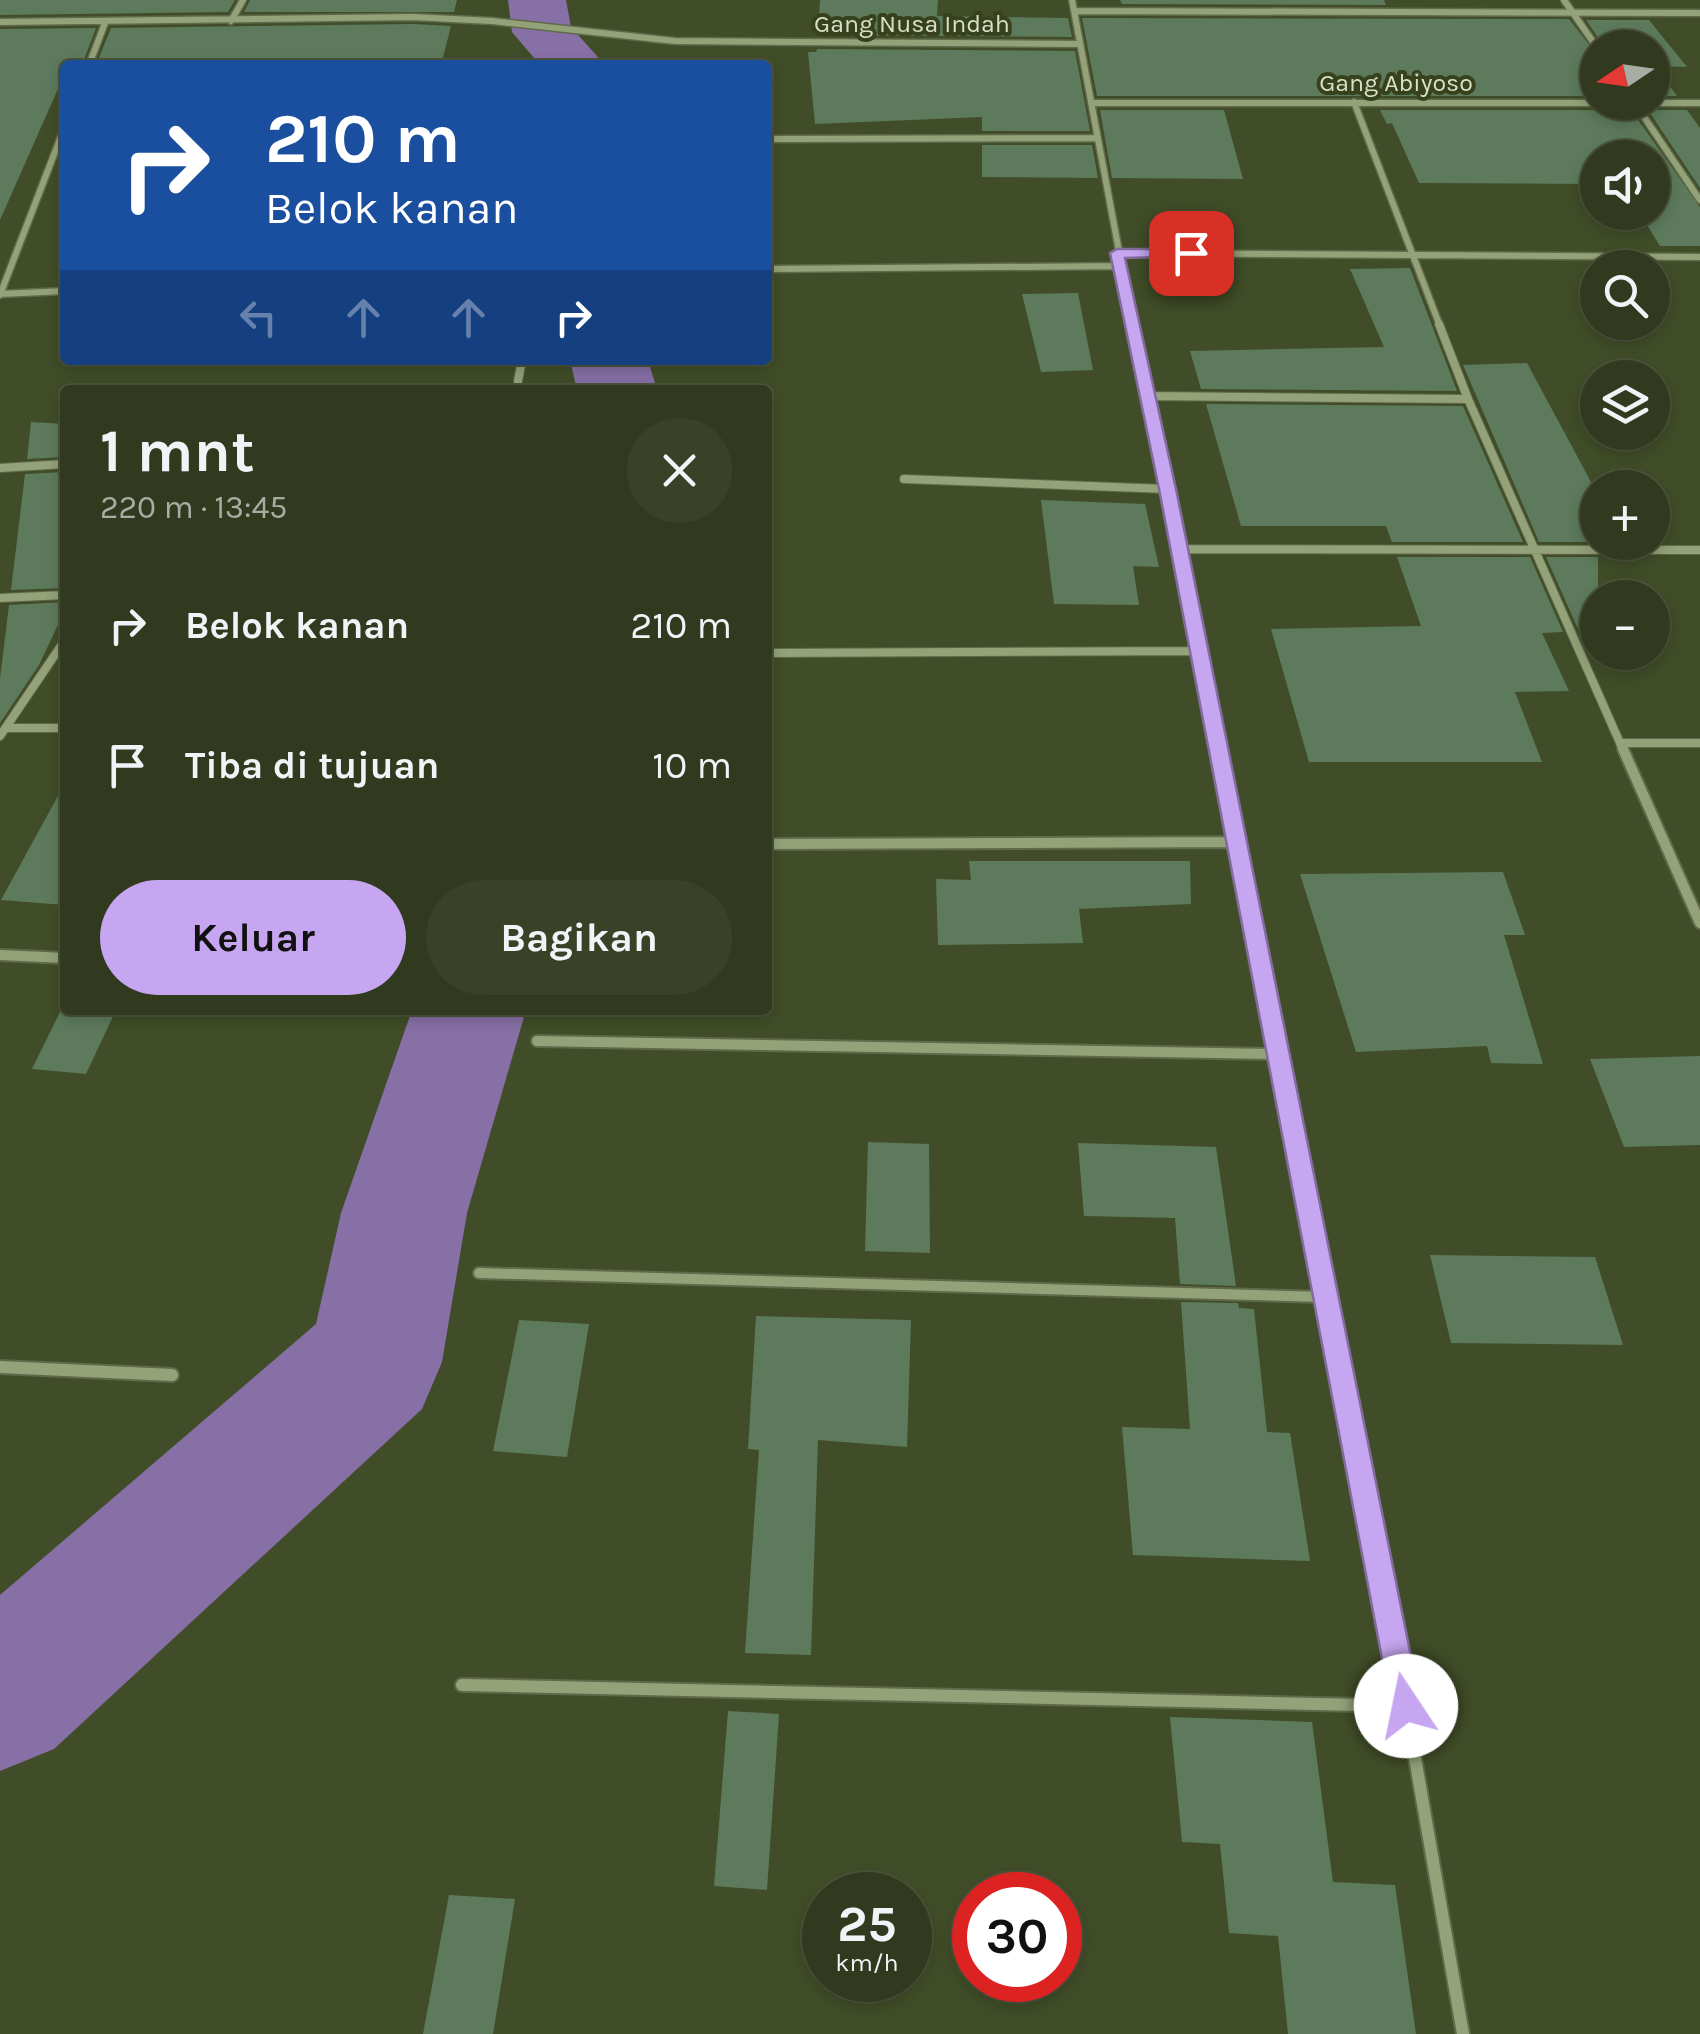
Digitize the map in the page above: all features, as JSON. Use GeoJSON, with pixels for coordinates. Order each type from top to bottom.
{"type":"FeatureCollection","features":[{"type":"Feature","properties":{"kind":"street"},"geometry":{"type":"LineString","coordinates":[[0,22],[231,21],[244,0]]}},
{"type":"Feature","properties":{"kind":"street"},"geometry":{"type":"LineString","coordinates":[[1564,0],[1585,30]]}},
{"type":"Feature","properties":{"kind":"street"},"geometry":{"type":"LineString","coordinates":[[1463,2034],[1406,1706],[1167,489],[1117,253],[1074,5],[1700,13]]}},
{"type":"Feature","properties":{"kind":"street","name":"Gang Nusa Indah"},"geometry":{"type":"LineString","coordinates":[[231,21],[413,17],[492,21],[675,41],[1080,44]]}},
{"type":"Feature","properties":{"kind":"street"},"geometry":{"type":"LineString","coordinates":[[90,60],[105,23]]}},
{"type":"Feature","properties":{"kind":"street"},"geometry":{"type":"LineString","coordinates":[[1354,102],[1468,399],[1700,924]]}},
{"type":"Feature","properties":{"kind":"street","name":"Gang Abiyoso"},"geometry":{"type":"LineString","coordinates":[[1092,103],[1580,103]]}},
{"type":"Feature","properties":{"kind":"street","name":"Gang Abiyoso"},"geometry":{"type":"LineString","coordinates":[[1670,103],[1700,103]]}},
{"type":"Feature","properties":{"kind":"street"},"geometry":{"type":"LineString","coordinates":[[1646,120],[1700,200]]}},
{"type":"Feature","properties":{"kind":"street"},"geometry":{"type":"LineString","coordinates":[[772,139],[1098,138]]}},
{"type":"Feature","properties":{"kind":"street"},"geometry":{"type":"LineString","coordinates":[[60,139],[0,294],[60,291]]}},
{"type":"Feature","properties":{"kind":"street"},"geometry":{"type":"LineString","coordinates":[[1117,253],[1700,257]]}},
{"type":"Feature","properties":{"kind":"street"},"geometry":{"type":"LineString","coordinates":[[772,270],[1120,266]]}},
{"type":"Feature","properties":{"kind":"street"},"geometry":{"type":"LineString","coordinates":[[518,381],[521,365]]}},
{"type":"Feature","properties":{"kind":"street"},"geometry":{"type":"LineString","coordinates":[[1148,396],[1468,399]]}},
{"type":"Feature","properties":{"kind":"street"},"geometry":{"type":"LineString","coordinates":[[0,468],[60,464]]}},
{"type":"Feature","properties":{"kind":"street"},"geometry":{"type":"LineString","coordinates":[[904,480],[1167,489]]}},
{"type":"Feature","properties":{"kind":"street"},"geometry":{"type":"LineString","coordinates":[[1178,549],[1700,550]]}},
{"type":"Feature","properties":{"kind":"street"},"geometry":{"type":"LineString","coordinates":[[0,598],[60,594]]}},
{"type":"Feature","properties":{"kind":"street"},"geometry":{"type":"LineString","coordinates":[[3,732],[60,647]]}},
{"type":"Feature","properties":{"kind":"street"},"geometry":{"type":"LineString","coordinates":[[772,653],[1198,651]]}},
{"type":"Feature","properties":{"kind":"street"},"geometry":{"type":"LineString","coordinates":[[3,732],[60,728]]}},
{"type":"Feature","properties":{"kind":"street"},"geometry":{"type":"LineString","coordinates":[[1620,743],[1700,744]]}},
{"type":"Feature","properties":{"kind":"street"},"geometry":{"type":"LineString","coordinates":[[772,844],[1236,842]]}},
{"type":"Feature","properties":{"kind":"street"},"geometry":{"type":"LineString","coordinates":[[0,955],[60,958]]}},
{"type":"Feature","properties":{"kind":"street"},"geometry":{"type":"LineString","coordinates":[[537,1040],[1277,1054]]}},
{"type":"Feature","properties":{"kind":"street"},"geometry":{"type":"LineString","coordinates":[[479,1273],[1324,1298]]}},
{"type":"Feature","properties":{"kind":"street"},"geometry":{"type":"LineString","coordinates":[[0,1367],[172,1374]]}},
{"type":"Feature","properties":{"kind":"street"},"geometry":{"type":"LineString","coordinates":[[462,1685],[1406,1706]]}},
{"type":"Feature","properties":{"kind":"building"},"geometry":{"type":"Polygon","coordinates":[[[0,0],[235,0],[228,12],[0,15],[0,0]]]}},
{"type":"Feature","properties":{"kind":"building"},"geometry":{"type":"Polygon","coordinates":[[[250,0],[457,0],[454,12],[244,12],[250,0]]]}},
{"type":"Feature","properties":{"kind":"building"},"geometry":{"type":"Polygon","coordinates":[[[820,0],[938,0],[937,16],[1068,18],[1072,37],[818,35],[820,0]]]}},
{"type":"Feature","properties":{"kind":"building"},"geometry":{"type":"Polygon","coordinates":[[[1120,0],[1384,0],[1386,5],[1122,4],[1120,0]]]}},
{"type":"Feature","properties":{"kind":"building"},"geometry":{"type":"Polygon","coordinates":[[[1082,18],[1569,19],[1580,33],[1580,96],[1097,96],[1082,18]]]}},
{"type":"Feature","properties":{"kind":"building"},"geometry":{"type":"Polygon","coordinates":[[[1586,20],[1649,20],[1657,30],[1593,30],[1586,20]]]}},
{"type":"Feature","properties":{"kind":"building"},"geometry":{"type":"Polygon","coordinates":[[[451,26],[442,60],[98,60],[111,28],[451,26]]]}},
{"type":"Feature","properties":{"kind":"building"},"geometry":{"type":"Polygon","coordinates":[[[96,28],[84,60],[60,60],[60,84],[0,220],[0,29],[96,28]]]}},
{"type":"Feature","properties":{"kind":"building"},"geometry":{"type":"Polygon","coordinates":[[[1670,46],[1687,67],[1670,66],[1670,46]]]}},
{"type":"Feature","properties":{"kind":"building"},"geometry":{"type":"Polygon","coordinates":[[[1075,51],[1090,131],[982,131],[982,117],[815,124],[808,52],[1075,51]]]}},
{"type":"Feature","properties":{"kind":"building"},"geometry":{"type":"Polygon","coordinates":[[[1100,110],[1224,110],[1243,179],[1112,178],[1100,110]]]}},
{"type":"Feature","properties":{"kind":"building"},"geometry":{"type":"Polygon","coordinates":[[[1380,110],[1580,110],[1580,120],[1638,120],[1652,140],[1580,140],[1580,184],[1419,183],[1392,123],[1387,124],[1380,110]]]}},
{"type":"Feature","properties":{"kind":"building"},"geometry":{"type":"Polygon","coordinates":[[[1670,110],[1687,110],[1700,128],[1700,188],[1670,140],[1655,120],[1670,120],[1670,110]]]}},
{"type":"Feature","properties":{"kind":"building"},"geometry":{"type":"Polygon","coordinates":[[[982,145],[1092,145],[1098,178],[982,177],[982,145]]]}},
{"type":"Feature","properties":{"kind":"building"},"geometry":{"type":"Polygon","coordinates":[[[1670,165],[1700,207],[1700,246],[1660,246],[1650,230],[1670,230],[1670,165]]]}},
{"type":"Feature","properties":{"kind":"building"},"geometry":{"type":"Polygon","coordinates":[[[1410,268],[1457,391],[1201,389],[1190,351],[1384,347],[1350,269],[1410,268]]]}},
{"type":"Feature","properties":{"kind":"building"},"geometry":{"type":"Polygon","coordinates":[[[1078,293],[1093,370],[1041,372],[1022,294],[1078,293]]]}},
{"type":"Feature","properties":{"kind":"building"},"geometry":{"type":"Polygon","coordinates":[[[1527,363],[1585,470],[1580,470],[1580,542],[1539,542],[1463,365],[1527,363]]]}},
{"type":"Feature","properties":{"kind":"building"},"geometry":{"type":"Polygon","coordinates":[[[1206,404],[1463,406],[1523,542],[1392,542],[1386,526],[1241,526],[1206,404]]]}},
{"type":"Feature","properties":{"kind":"building"},"geometry":{"type":"Polygon","coordinates":[[[31,422],[60,424],[60,457],[27,459],[31,422]]]}},
{"type":"Feature","properties":{"kind":"building"},"geometry":{"type":"Polygon","coordinates":[[[60,472],[60,588],[11,590],[25,474],[60,472]]]}},
{"type":"Feature","properties":{"kind":"building"},"geometry":{"type":"Polygon","coordinates":[[[1041,500],[1145,504],[1159,567],[1133,566],[1139,605],[1054,604],[1041,500]]]}},
{"type":"Feature","properties":{"kind":"building"},"geometry":{"type":"Polygon","coordinates":[[[1397,557],[1530,557],[1563,632],[1542,633],[1569,691],[1515,692],[1542,762],[1309,762],[1271,629],[1421,626],[1397,557]]]}},
{"type":"Feature","properties":{"kind":"building"},"geometry":{"type":"Polygon","coordinates":[[[1546,557],[1598,560],[1598,580],[1580,580],[1579,631],[1546,557]]]}},
{"type":"Feature","properties":{"kind":"building"},"geometry":{"type":"Polygon","coordinates":[[[60,602],[60,621],[39,665],[0,723],[0,679],[9,605],[60,602]]]}},
{"type":"Feature","properties":{"kind":"building"},"geometry":{"type":"Polygon","coordinates":[[[60,792],[60,905],[1,900],[60,792]]]}},
{"type":"Feature","properties":{"kind":"building"},"geometry":{"type":"Polygon","coordinates":[[[969,861],[1190,861],[1191,904],[1079,909],[1083,943],[938,945],[936,879],[971,880],[969,861]]]}},
{"type":"Feature","properties":{"kind":"building"},"geometry":{"type":"Polygon","coordinates":[[[1503,872],[1525,935],[1504,935],[1543,1064],[1491,1063],[1487,1046],[1356,1052],[1300,874],[1503,872]]]}},
{"type":"Feature","properties":{"kind":"building"},"geometry":{"type":"Polygon","coordinates":[[[60,1012],[114,1015],[86,1074],[32,1069],[60,1012]]]}},
{"type":"Feature","properties":{"kind":"building"},"geometry":{"type":"Polygon","coordinates":[[[1700,1056],[1700,1145],[1624,1147],[1590,1059],[1700,1056]]]}},
{"type":"Feature","properties":{"kind":"building"},"geometry":{"type":"Polygon","coordinates":[[[868,1142],[929,1144],[930,1253],[865,1251],[868,1142]]]}},
{"type":"Feature","properties":{"kind":"building"},"geometry":{"type":"Polygon","coordinates":[[[1078,1143],[1216,1147],[1236,1286],[1180,1284],[1175,1218],[1084,1216],[1078,1143]]]}},
{"type":"Feature","properties":{"kind":"building"},"geometry":{"type":"Polygon","coordinates":[[[1430,1255],[1595,1257],[1623,1345],[1451,1343],[1430,1255]]]}},
{"type":"Feature","properties":{"kind":"building"},"geometry":{"type":"Polygon","coordinates":[[[1181,1302],[1238,1303],[1239,1308],[1254,1309],[1267,1432],[1290,1433],[1310,1561],[1133,1555],[1122,1427],[1190,1429],[1181,1302]]]}},
{"type":"Feature","properties":{"kind":"building"},"geometry":{"type":"Polygon","coordinates":[[[756,1316],[911,1320],[907,1447],[818,1440],[811,1655],[745,1653],[759,1450],[748,1449],[756,1316]]]}},
{"type":"Feature","properties":{"kind":"building"},"geometry":{"type":"Polygon","coordinates":[[[519,1320],[589,1324],[567,1457],[493,1451],[519,1320]]]}},
{"type":"Feature","properties":{"kind":"building"},"geometry":{"type":"Polygon","coordinates":[[[728,1711],[779,1714],[767,1890],[714,1886],[728,1711]]]}},
{"type":"Feature","properties":{"kind":"building"},"geometry":{"type":"Polygon","coordinates":[[[1170,1717],[1312,1722],[1333,1882],[1395,1885],[1416,2034],[1288,2034],[1278,1936],[1229,1933],[1220,1844],[1182,1842],[1170,1717]]]}},
{"type":"Feature","properties":{"kind":"building"},"geometry":{"type":"Polygon","coordinates":[[[449,1895],[515,1899],[493,2034],[423,2034],[449,1895]]]}},
{"type":"Feature","properties":{"kind":"waterway"},"geometry":{"type":"LineString","coordinates":[[537,0],[542,32],[569,60]]}},
{"type":"Feature","properties":{"kind":"waterway"},"geometry":{"type":"LineString","coordinates":[[610,365],[616,385]]}},
{"type":"Feature","properties":{"kind":"waterway"},"geometry":{"type":"LineString","coordinates":[[0,1695],[375,1362],[404,1213],[467,1015]]}},
{"type":"Feature","properties":{"kind":"route"},"geometry":{"type":"LineString","coordinates":[[1191,253],[1117,253],[1167,489],[1406,1706]]}}]}
